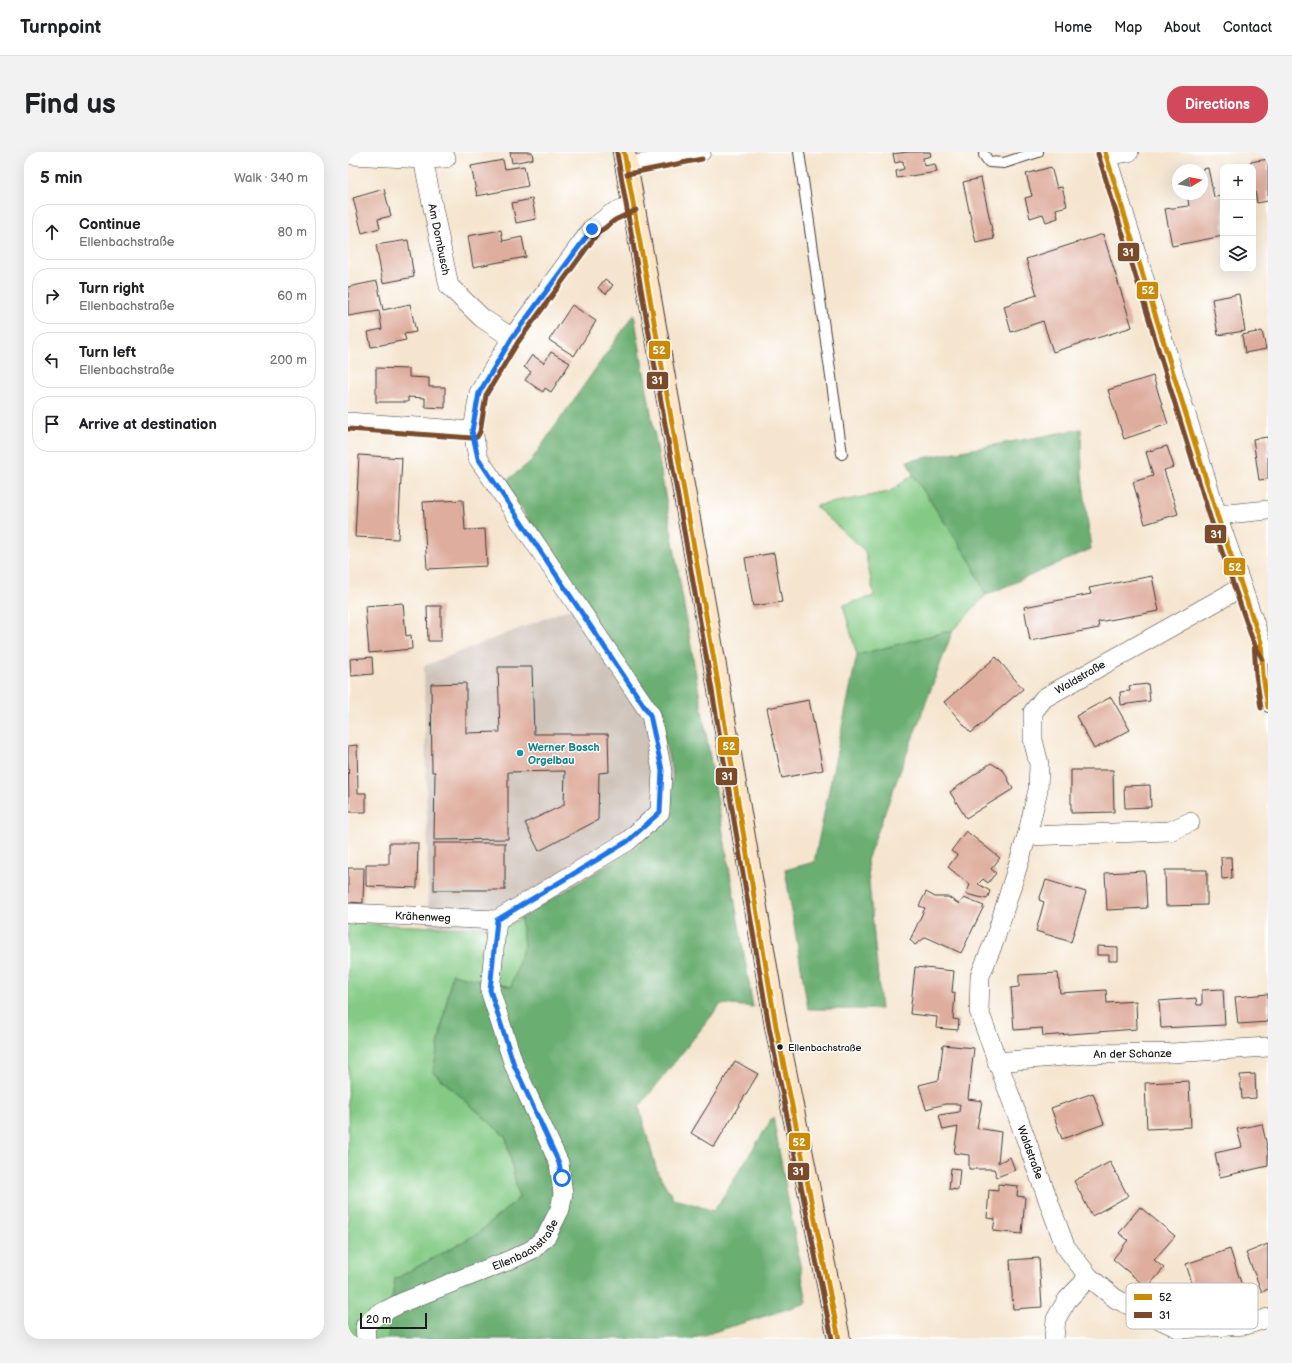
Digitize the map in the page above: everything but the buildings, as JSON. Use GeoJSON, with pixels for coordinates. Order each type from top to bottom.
{"type":"FeatureCollection","features":[{"type":"Feature","properties":{"kind":"main road"},"geometry":{"type":"LineString","coordinates":[[625,160],[714,660],[776,1026],[839,1339]]}},
{"type":"Feature","properties":{"kind":"street"},"geometry":{"type":"LineString","coordinates":[[625,160],[700,152]]}},
{"type":"Feature","properties":{"kind":"street"},"geometry":{"type":"LineString","coordinates":[[1129,152],[1105,154],[1217,515],[1265,648]]}},
{"type":"Feature","properties":{"kind":"street"},"geometry":{"type":"LineString","coordinates":[[352,155],[423,159],[446,158]]}},
{"type":"Feature","properties":{"kind":"street","name":"Am Dornbusch"},"geometry":{"type":"LineString","coordinates":[[423,159],[449,286],[482,318],[512,338]]}},
{"type":"Feature","properties":{"kind":"street"},"geometry":{"type":"LineString","coordinates":[[497,920],[628,841],[660,812],[662,770],[650,715],[478,458],[472,431],[479,393],[512,338],[592,229],[611,214],[633,204]]}},
{"type":"Feature","properties":{"kind":"street"},"geometry":{"type":"LineString","coordinates":[[348,422],[472,431]]}},
{"type":"Feature","properties":{"kind":"street"},"geometry":{"type":"LineString","coordinates":[[1217,515],[1268,510]]}},
{"type":"Feature","properties":{"kind":"street","name":"Waldstraße"},"geometry":{"type":"LineString","coordinates":[[1126,1304],[1116,1299],[1089,1277],[1065,1246],[979,1011],[980,976],[995,939],[1027,836],[1038,790],[1039,764],[1033,740],[1033,712],[1044,698],[1242,587]]}},
{"type":"Feature","properties":{"kind":"street"},"geometry":{"type":"LineString","coordinates":[[1027,836],[1170,831],[1190,822]]}},
{"type":"Feature","properties":{"kind":"street","name":"Krähenweg"},"geometry":{"type":"LineString","coordinates":[[348,913],[497,920]]}},
{"type":"Feature","properties":{"kind":"street","name":"Ellenbachstraße"},"geometry":{"type":"LineString","coordinates":[[366,1339],[365,1326],[377,1315],[403,1302],[510,1260],[533,1249],[547,1235],[560,1209],[563,1194],[559,1163],[514,1065],[490,990],[497,920]]}},
{"type":"Feature","properties":{"kind":"street","name":"An der Schanze"},"geometry":{"type":"LineString","coordinates":[[997,1062],[1087,1054],[1171,1053],[1268,1047]]}},
{"type":"Feature","properties":{"kind":"street"},"geometry":{"type":"LineString","coordinates":[[1054,1339],[1056,1319],[1067,1300],[1089,1277]]}},
{"type":"Feature","properties":{"kind":"street","name":"Waldstraße"},"geometry":{"type":"LineString","coordinates":[[1258,1321],[1268,1318]]}},
{"type":"Feature","properties":{"kind":"lane"},"geometry":{"type":"LineString","coordinates":[[799,152],[842,454]]}},
{"type":"Feature","properties":{"kind":"lane"},"geometry":{"type":"LineString","coordinates":[[984,155],[989,162],[1004,163],[1038,152]]}},
{"type":"Feature","properties":{"kind":"lane"},"geometry":{"type":"LineString","coordinates":[[1265,648],[1263,674],[1268,707]]}},
{"type":"Feature","properties":{"kind":"shaded area"},"geometry":{"type":"Polygon","coordinates":[[[584,603],[659,716],[673,774],[668,821],[631,851],[506,926],[429,927],[424,666],[584,603]]]}},
{"type":"Feature","properties":{"kind":"green space"},"geometry":{"type":"Polygon","coordinates":[[[634,314],[753,1007],[721,1004],[639,1107],[657,1171],[673,1198],[714,1211],[773,1117],[807,1303],[691,1339],[389,1339],[388,1324],[395,1279],[477,1234],[519,1198],[506,1137],[433,1072],[452,974],[511,987],[524,946],[521,918],[631,851],[668,821],[673,774],[659,716],[504,483],[530,462],[634,314]]]}},
{"type":"Feature","properties":{"kind":"green space"},"geometry":{"type":"Polygon","coordinates":[[[1081,429],[1082,474],[1091,549],[986,595],[971,562],[913,475],[907,461],[1081,429]]]}},
{"type":"Feature","properties":{"kind":"green space"},"geometry":{"type":"Polygon","coordinates":[[[913,475],[971,562],[986,595],[953,630],[857,655],[843,605],[874,596],[865,551],[815,506],[889,492],[913,475]]]}},
{"type":"Feature","properties":{"kind":"green space"},"geometry":{"type":"Polygon","coordinates":[[[953,630],[867,860],[881,1009],[808,1009],[785,870],[814,862],[857,655],[953,630]]]}},
{"type":"Feature","properties":{"kind":"green space"},"geometry":{"type":"Polygon","coordinates":[[[521,918],[524,946],[512,987],[452,974],[433,1072],[506,1137],[519,1198],[477,1234],[395,1279],[388,1324],[389,1339],[348,1339],[348,923],[459,928],[506,926],[521,918]]]}},
{"type":"Feature","properties":{"kind":"transit line","name":"52"},"geometry":{"type":"LineString","coordinates":[[624,152],[714,660],[776,1026],[839,1339]]}},
{"type":"Feature","properties":{"kind":"transit line","name":"52"},"geometry":{"type":"LineString","coordinates":[[1105,152],[1217,515],[1261,642],[1263,675],[1268,707]]}},
{"type":"Feature","properties":{"kind":"transit line","name":"31"},"geometry":{"type":"LineString","coordinates":[[617,153],[707,661],[769,1027],[832,1339]]}},
{"type":"Feature","properties":{"kind":"transit line","name":"31"},"geometry":{"type":"LineString","coordinates":[[1098,154],[1210,517],[1254,644],[1262,658]]}},
{"type":"Feature","properties":{"kind":"transit line","name":"31"},"geometry":{"type":"LineString","coordinates":[[627,174],[702,159]]}},
{"type":"Feature","properties":{"kind":"transit line","name":"31"},"geometry":{"type":"LineString","coordinates":[[348,429],[472,438],[477,437],[480,432],[486,395],[518,342],[597,234],[615,220],[636,210]]}},
{"type":"Feature","properties":{"kind":"transit line","name":"31"},"geometry":{"type":"LineString","coordinates":[[1254,642],[1256,675],[1261,708]]}},
{"type":"Feature","properties":{"kind":"place","name":"Werner Bosch Orgelbau"},"geometry":{"type":"Point","coordinates":[520,753]}},
{"type":"Feature","properties":{"kind":"place","name":"Ellenbachstraße"},"geometry":{"type":"Point","coordinates":[780,1047]}},
{"type":"Feature","properties":{"kind":"route"},"geometry":{"type":"LineString","coordinates":[[562,1178],[559,1163],[514,1065],[490,990],[497,920],[628,841],[660,812],[662,770],[650,715],[478,458],[472,431],[479,393],[512,338],[592,229]]}}]}
